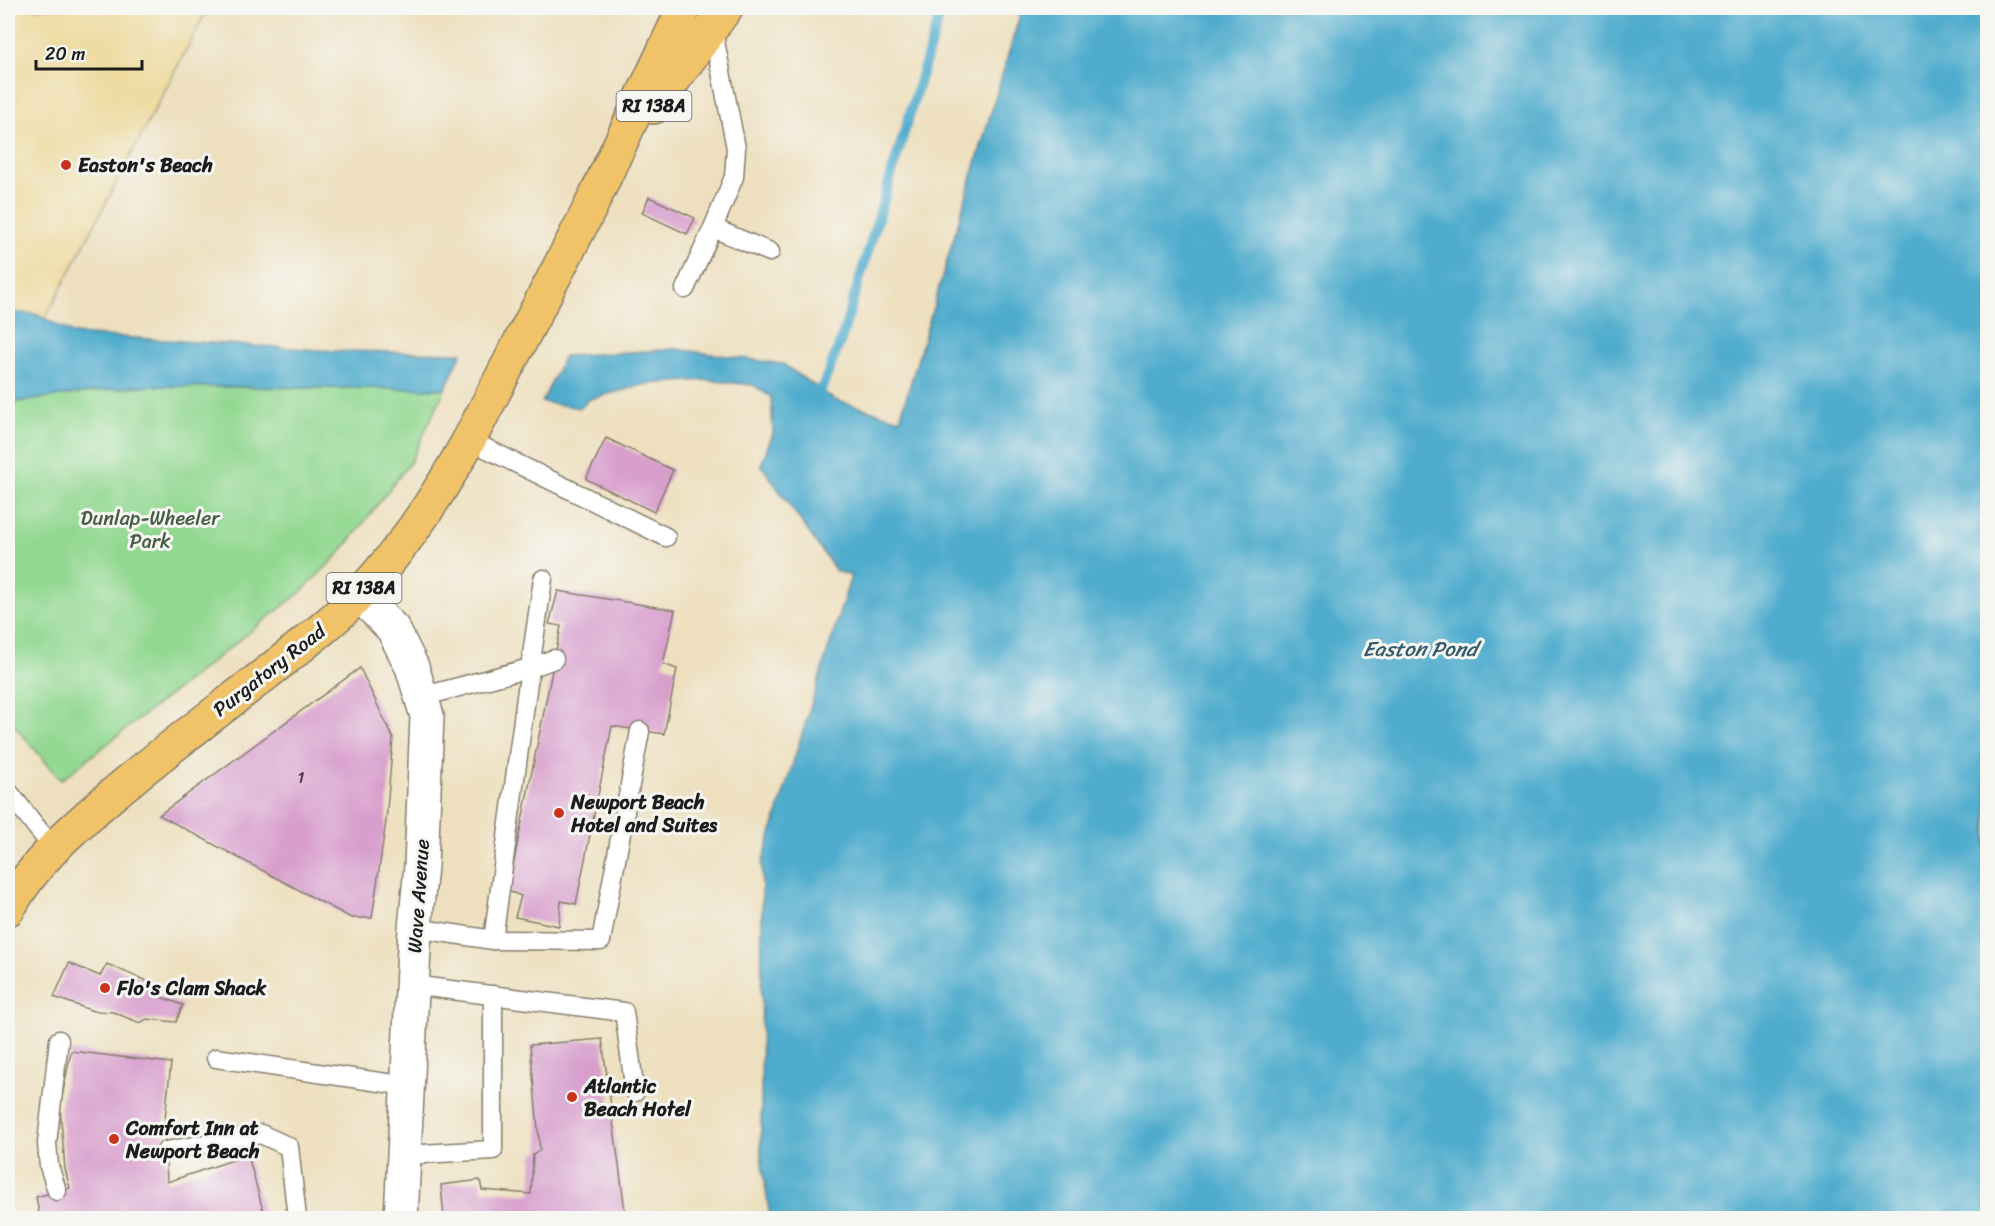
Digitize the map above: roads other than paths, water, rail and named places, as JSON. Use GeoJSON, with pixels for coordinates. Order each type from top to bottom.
{"type":"FeatureCollection","features":[{"type":"Feature","properties":{"kind":"main road","name":"RI 138A"},"geometry":{"type":"LineString","coordinates":[[589,210],[684,8]]}},
{"type":"Feature","properties":{"kind":"main road","name":"RI 138A"},"geometry":{"type":"LineString","coordinates":[[589,210],[645,120],[719,17]]}},
{"type":"Feature","properties":{"kind":"main road","name":"Purgatory Road"},"geometry":{"type":"LineString","coordinates":[[53,848],[110,797],[323,628],[359,594],[417,525],[452,472],[589,210]]}},
{"type":"Feature","properties":{"kind":"main road","name":"RI 138A"},"geometry":{"type":"LineString","coordinates":[[8,909],[32,873],[53,848]]}},
{"type":"Feature","properties":{"kind":"street","name":"Wave Avenue"},"geometry":{"type":"LineString","coordinates":[[359,594],[393,629],[412,667],[427,716],[401,1218]]}},
{"type":"Feature","properties":{"kind":"lane"},"geometry":{"type":"LineString","coordinates":[[685,289],[734,177],[736,148],[719,17]]}},
{"type":"Feature","properties":{"kind":"lane"},"geometry":{"type":"LineString","coordinates":[[713,228],[770,252]]}},
{"type":"Feature","properties":{"kind":"lane"},"geometry":{"type":"LineString","coordinates":[[469,440],[666,537]]}},
{"type":"Feature","properties":{"kind":"lane"},"geometry":{"type":"LineString","coordinates":[[493,940],[543,579]]}},
{"type":"Feature","properties":{"kind":"lane"},"geometry":{"type":"LineString","coordinates":[[421,697],[530,668],[554,659]]}},
{"type":"Feature","properties":{"kind":"lane"},"geometry":{"type":"LineString","coordinates":[[415,928],[493,940],[601,941],[640,731]]}},
{"type":"Feature","properties":{"kind":"lane"},"geometry":{"type":"LineString","coordinates":[[8,791],[53,848]]}},
{"type":"Feature","properties":{"kind":"lane"},"geometry":{"type":"LineString","coordinates":[[412,985],[624,1012],[635,1092]]}},
{"type":"Feature","properties":{"kind":"lane"},"geometry":{"type":"LineString","coordinates":[[404,1155],[492,1150],[493,995]]}},
{"type":"Feature","properties":{"kind":"lane"},"geometry":{"type":"LineString","coordinates":[[57,1191],[57,1165],[47,1143],[59,1040]]}},
{"type":"Feature","properties":{"kind":"lane"},"geometry":{"type":"LineString","coordinates":[[216,1058],[407,1086]]}},
{"type":"Feature","properties":{"kind":"lane"},"geometry":{"type":"LineString","coordinates":[[166,1151],[261,1134],[289,1147],[297,1218]]}},
{"type":"Feature","properties":{"kind":"water","name":"Easton Pond"},"geometry":{"type":"Polygon","coordinates":[[[1022,8],[1987,8],[1987,1218],[770,1218],[761,1156],[762,863],[851,576],[836,571],[761,465],[773,433],[771,397],[753,385],[705,380],[647,384],[590,399],[580,408],[542,402],[564,356],[677,349],[783,364],[835,400],[900,419],[1022,8]]]}},
{"type":"Feature","properties":{"kind":"water"},"geometry":{"type":"Polygon","coordinates":[[[8,312],[36,314],[74,334],[336,351],[462,353],[445,389],[136,386],[8,403],[8,312]]]}},
{"type":"Feature","properties":{"kind":"waterway"},"geometry":{"type":"LineString","coordinates":[[809,393],[822,388],[841,340],[942,8]]}},
{"type":"Feature","properties":{"kind":"place","name":"Easton's Beach"},"geometry":{"type":"Point","coordinates":[66,165]}},
{"type":"Feature","properties":{"kind":"place","name":"Newport Beach Hotel and Suites"},"geometry":{"type":"Point","coordinates":[559,813]}},
{"type":"Feature","properties":{"kind":"place","name":"Flo's Clam Shack"},"geometry":{"type":"Point","coordinates":[105,988]}},
{"type":"Feature","properties":{"kind":"place","name":"Atlantic Beach Hotel"},"geometry":{"type":"Point","coordinates":[572,1097]}},
{"type":"Feature","properties":{"kind":"place","name":"Comfort Inn at Newport Beach"},"geometry":{"type":"Point","coordinates":[114,1139]}},
{"type":"Feature","properties":{"kind":"park label","name":"Dunlap-Wheeler Park"},"geometry":{"type":"Point","coordinates":[150,530]}}]}
